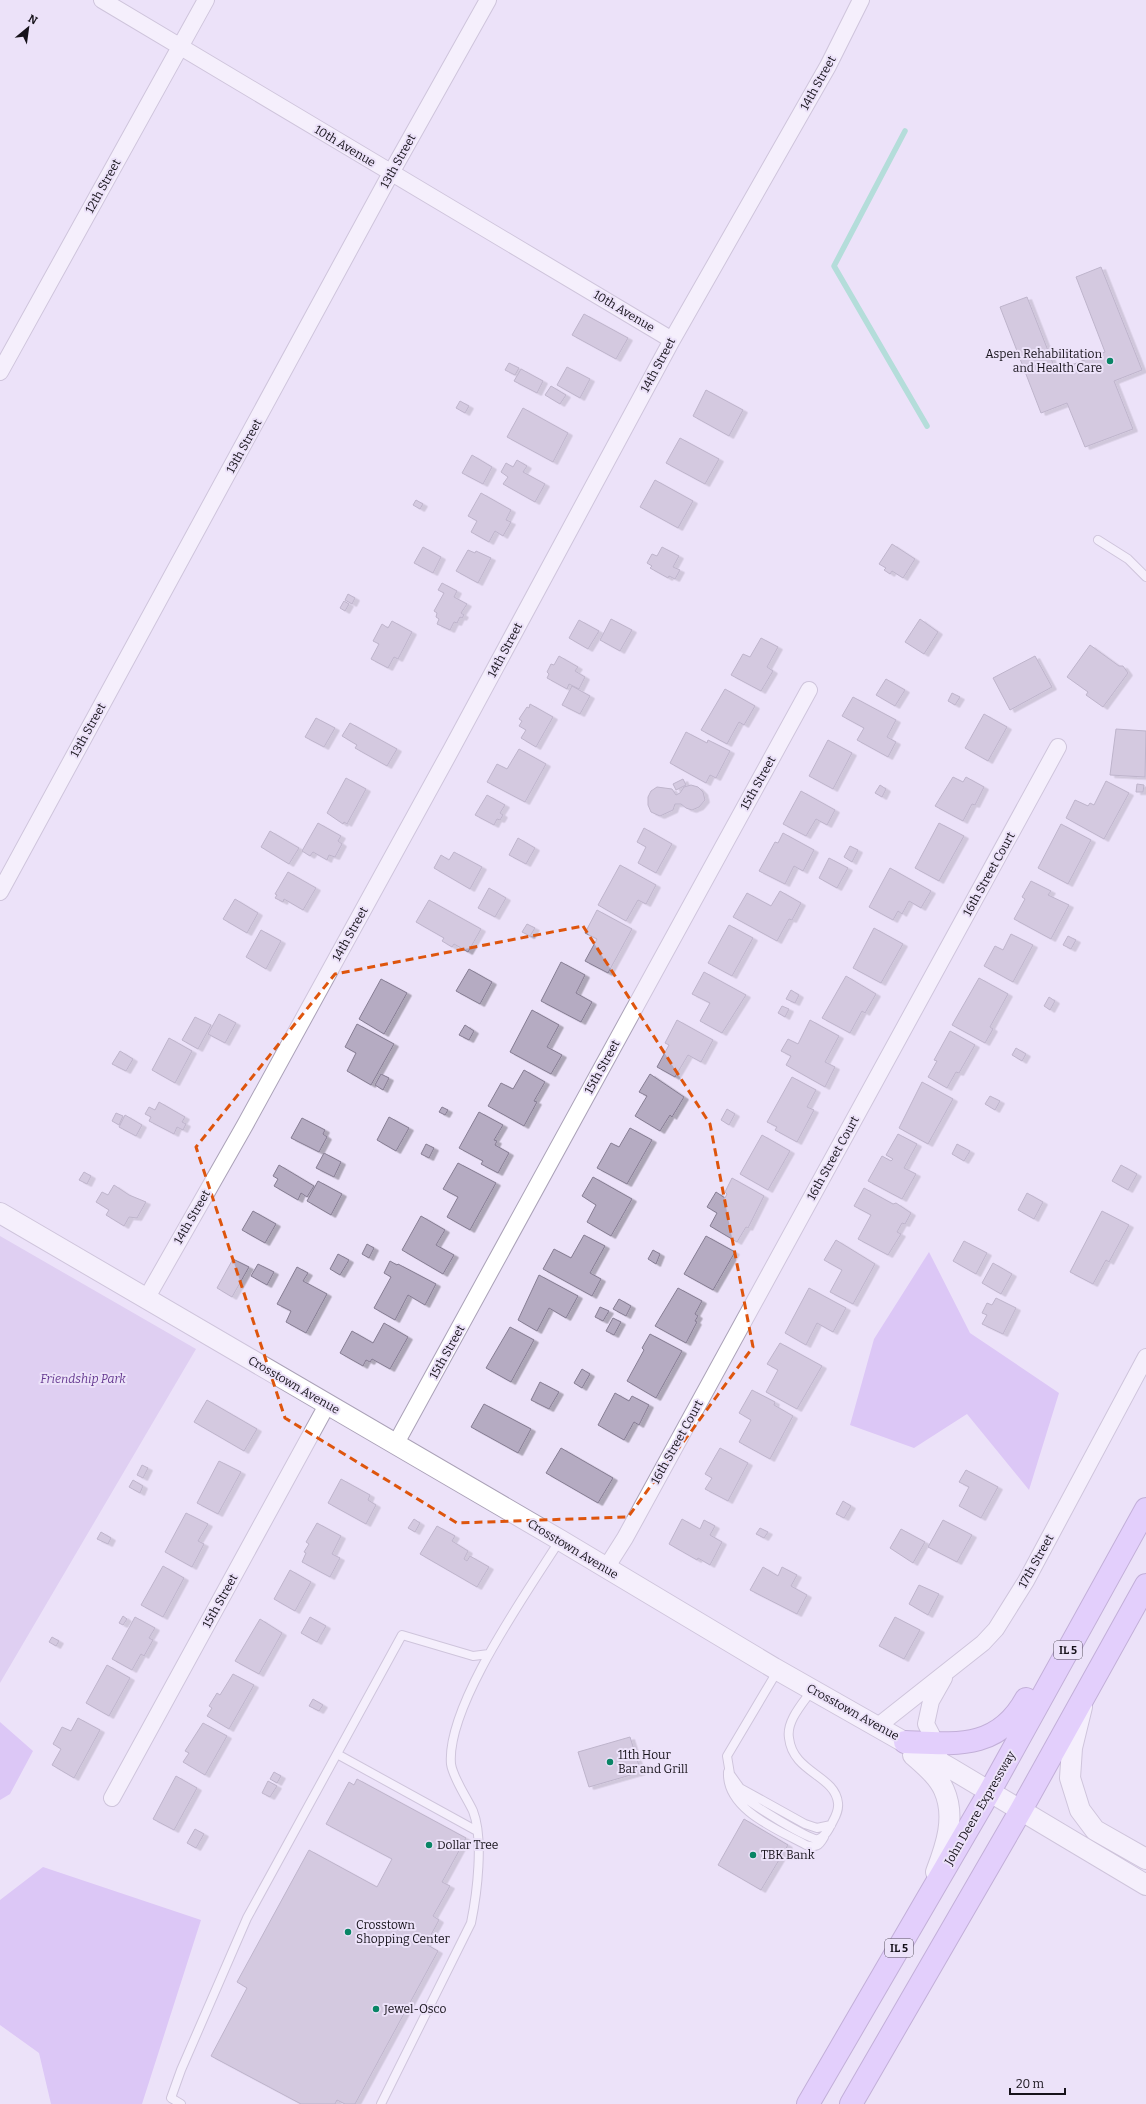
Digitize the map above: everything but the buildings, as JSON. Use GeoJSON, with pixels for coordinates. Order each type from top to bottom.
{"type":"FeatureCollection","features":[{"type":"Feature","properties":{"kind":"highway"},"geometry":{"type":"LineString","coordinates":[[890,1733],[936,1743],[975,1740],[1000,1731],[1010,1723],[1019,1712],[1090,1582],[1146,1500]]}},
{"type":"Feature","properties":{"kind":"highway","name":"John Deere Expressway"},"geometry":{"type":"LineString","coordinates":[[808,2104],[990,1791],[1146,1509]]}},
{"type":"Feature","properties":{"kind":"highway"},"geometry":{"type":"LineString","coordinates":[[850,2104],[1021,1810],[1146,1585]]}},
{"type":"Feature","properties":{"kind":"street","name":"10th Avenue"},"geometry":{"type":"LineString","coordinates":[[102,0],[672,340]]}},
{"type":"Feature","properties":{"kind":"street","name":"12th Street"},"geometry":{"type":"LineString","coordinates":[[0,372],[206,0]]}},
{"type":"Feature","properties":{"kind":"street","name":"13th Street"},"geometry":{"type":"LineString","coordinates":[[0,892],[391,173],[488,0]]}},
{"type":"Feature","properties":{"kind":"street","name":"14th Street"},"geometry":{"type":"LineString","coordinates":[[146,1298],[245,1125],[451,750],[672,340],[828,66],[861,0]]}},
{"type":"Feature","properties":{"kind":"street","name":"15th Street"},"geometry":{"type":"LineString","coordinates":[[395,1445],[809,690]]}},
{"type":"Feature","properties":{"kind":"street","name":"16th Street Court"},"geometry":{"type":"LineString","coordinates":[[606,1568],[625,1538],[1058,747]]}},
{"type":"Feature","properties":{"kind":"street","name":"Crosstown Avenue"},"geometry":{"type":"LineString","coordinates":[[0,1213],[560,1540],[778,1670],[990,1791],[1146,1885]]}},
{"type":"Feature","properties":{"kind":"street","name":"17th Street"},"geometry":{"type":"LineString","coordinates":[[890,1733],[949,1670],[983,1643],[1007,1614],[1146,1357]]}},
{"type":"Feature","properties":{"kind":"street","name":"15th Street"},"geometry":{"type":"LineString","coordinates":[[112,1798],[327,1405]]}},
{"type":"Feature","properties":{"kind":"street"},"geometry":{"type":"LineString","coordinates":[[949,1670],[936,1689],[928,1712],[926,1724],[950,1768]]}},
{"type":"Feature","properties":{"kind":"street"},"geometry":{"type":"LineString","coordinates":[[1086,1693],[1070,1763],[1070,1778],[1080,1810],[1096,1830],[1146,1859]]}},
{"type":"Feature","properties":{"kind":"street"},"geometry":{"type":"LineString","coordinates":[[890,1733],[932,1773],[944,1790],[950,1818],[943,1855],[917,1918]]}},
{"type":"Feature","properties":{"kind":"lane"},"geometry":{"type":"LineString","coordinates":[[1098,540],[1128,559],[1146,577]]}},
{"type":"Feature","properties":{"kind":"lane"},"geometry":{"type":"LineString","coordinates":[[381,2104],[471,1923],[476,1895],[477,1831],[473,1813],[452,1767],[451,1755],[456,1727],[489,1654],[560,1540]]}},
{"type":"Feature","properties":{"kind":"lane"},"geometry":{"type":"LineString","coordinates":[[181,2104],[171,2098],[178,2077],[247,1918],[402,1635],[473,1656],[489,1654]]}},
{"type":"Feature","properties":{"kind":"lane"},"geometry":{"type":"LineString","coordinates":[[778,1670],[727,1756],[728,1779],[730,1789],[735,1798],[750,1813],[806,1845],[813,1847],[818,1846],[831,1825],[837,1814],[838,1803],[834,1792],[826,1782],[804,1767],[796,1757],[791,1749],[788,1737],[793,1719],[812,1689]]}},
{"type":"Feature","properties":{"kind":"lane"},"geometry":{"type":"LineString","coordinates":[[337,1754],[477,1831]]}},
{"type":"Feature","properties":{"kind":"lane"},"geometry":{"type":"LineString","coordinates":[[728,1767],[742,1795],[752,1804],[806,1836],[817,1839],[826,1833]]}},
{"type":"Feature","properties":{"kind":"lane"},"geometry":{"type":"LineString","coordinates":[[735,1783],[740,1788],[805,1824],[817,1828],[831,1825]]}},
{"type":"Feature","properties":{"kind":"highlighted area"},"geometry":{"type":"Polygon","coordinates":[[[583,926],[710,1124],[753,1347],[628,1517],[457,1523],[285,1418],[196,1147],[335,974],[583,926]]]}},
{"type":"Feature","properties":{"kind":"green space","name":"Friendship Park"},"geometry":{"type":"Polygon","coordinates":[[[0,1236],[196,1349],[0,1683],[0,1236]]]}},
{"type":"Feature","properties":{"kind":"shaded area"},"geometry":{"type":"Polygon","coordinates":[[[929,1252],[970,1333],[1059,1393],[1029,1490],[967,1414],[914,1448],[850,1425],[874,1339],[929,1252]]]}},
{"type":"Feature","properties":{"kind":"shaded area"},"geometry":{"type":"Polygon","coordinates":[[[0,1722],[33,1751],[10,1794],[0,1800],[0,1722]]]}},
{"type":"Feature","properties":{"kind":"shaded area"},"geometry":{"type":"Polygon","coordinates":[[[43,1867],[201,1920],[142,2104],[51,2104],[39,2053],[0,2025],[0,1900],[43,1867]]]}},
{"type":"Feature","properties":{"kind":"waterway"},"geometry":{"type":"LineString","coordinates":[[905,131],[834,266],[927,426]]}},
{"type":"Feature","properties":{"kind":"place","name":"Aspen Rehabilitation and Health Care"},"geometry":{"type":"Point","coordinates":[1110,361]}},
{"type":"Feature","properties":{"kind":"place","name":"11th Hour Bar and Grill"},"geometry":{"type":"Point","coordinates":[610,1762]}},
{"type":"Feature","properties":{"kind":"place","name":"Dollar Tree"},"geometry":{"type":"Point","coordinates":[429,1845]}},
{"type":"Feature","properties":{"kind":"place","name":"TBK Bank"},"geometry":{"type":"Point","coordinates":[753,1855]}},
{"type":"Feature","properties":{"kind":"place","name":"Crosstown Shopping Center"},"geometry":{"type":"Point","coordinates":[348,1932]}},
{"type":"Feature","properties":{"kind":"place","name":"Jewel-Osco"},"geometry":{"type":"Point","coordinates":[376,2009]}}]}
